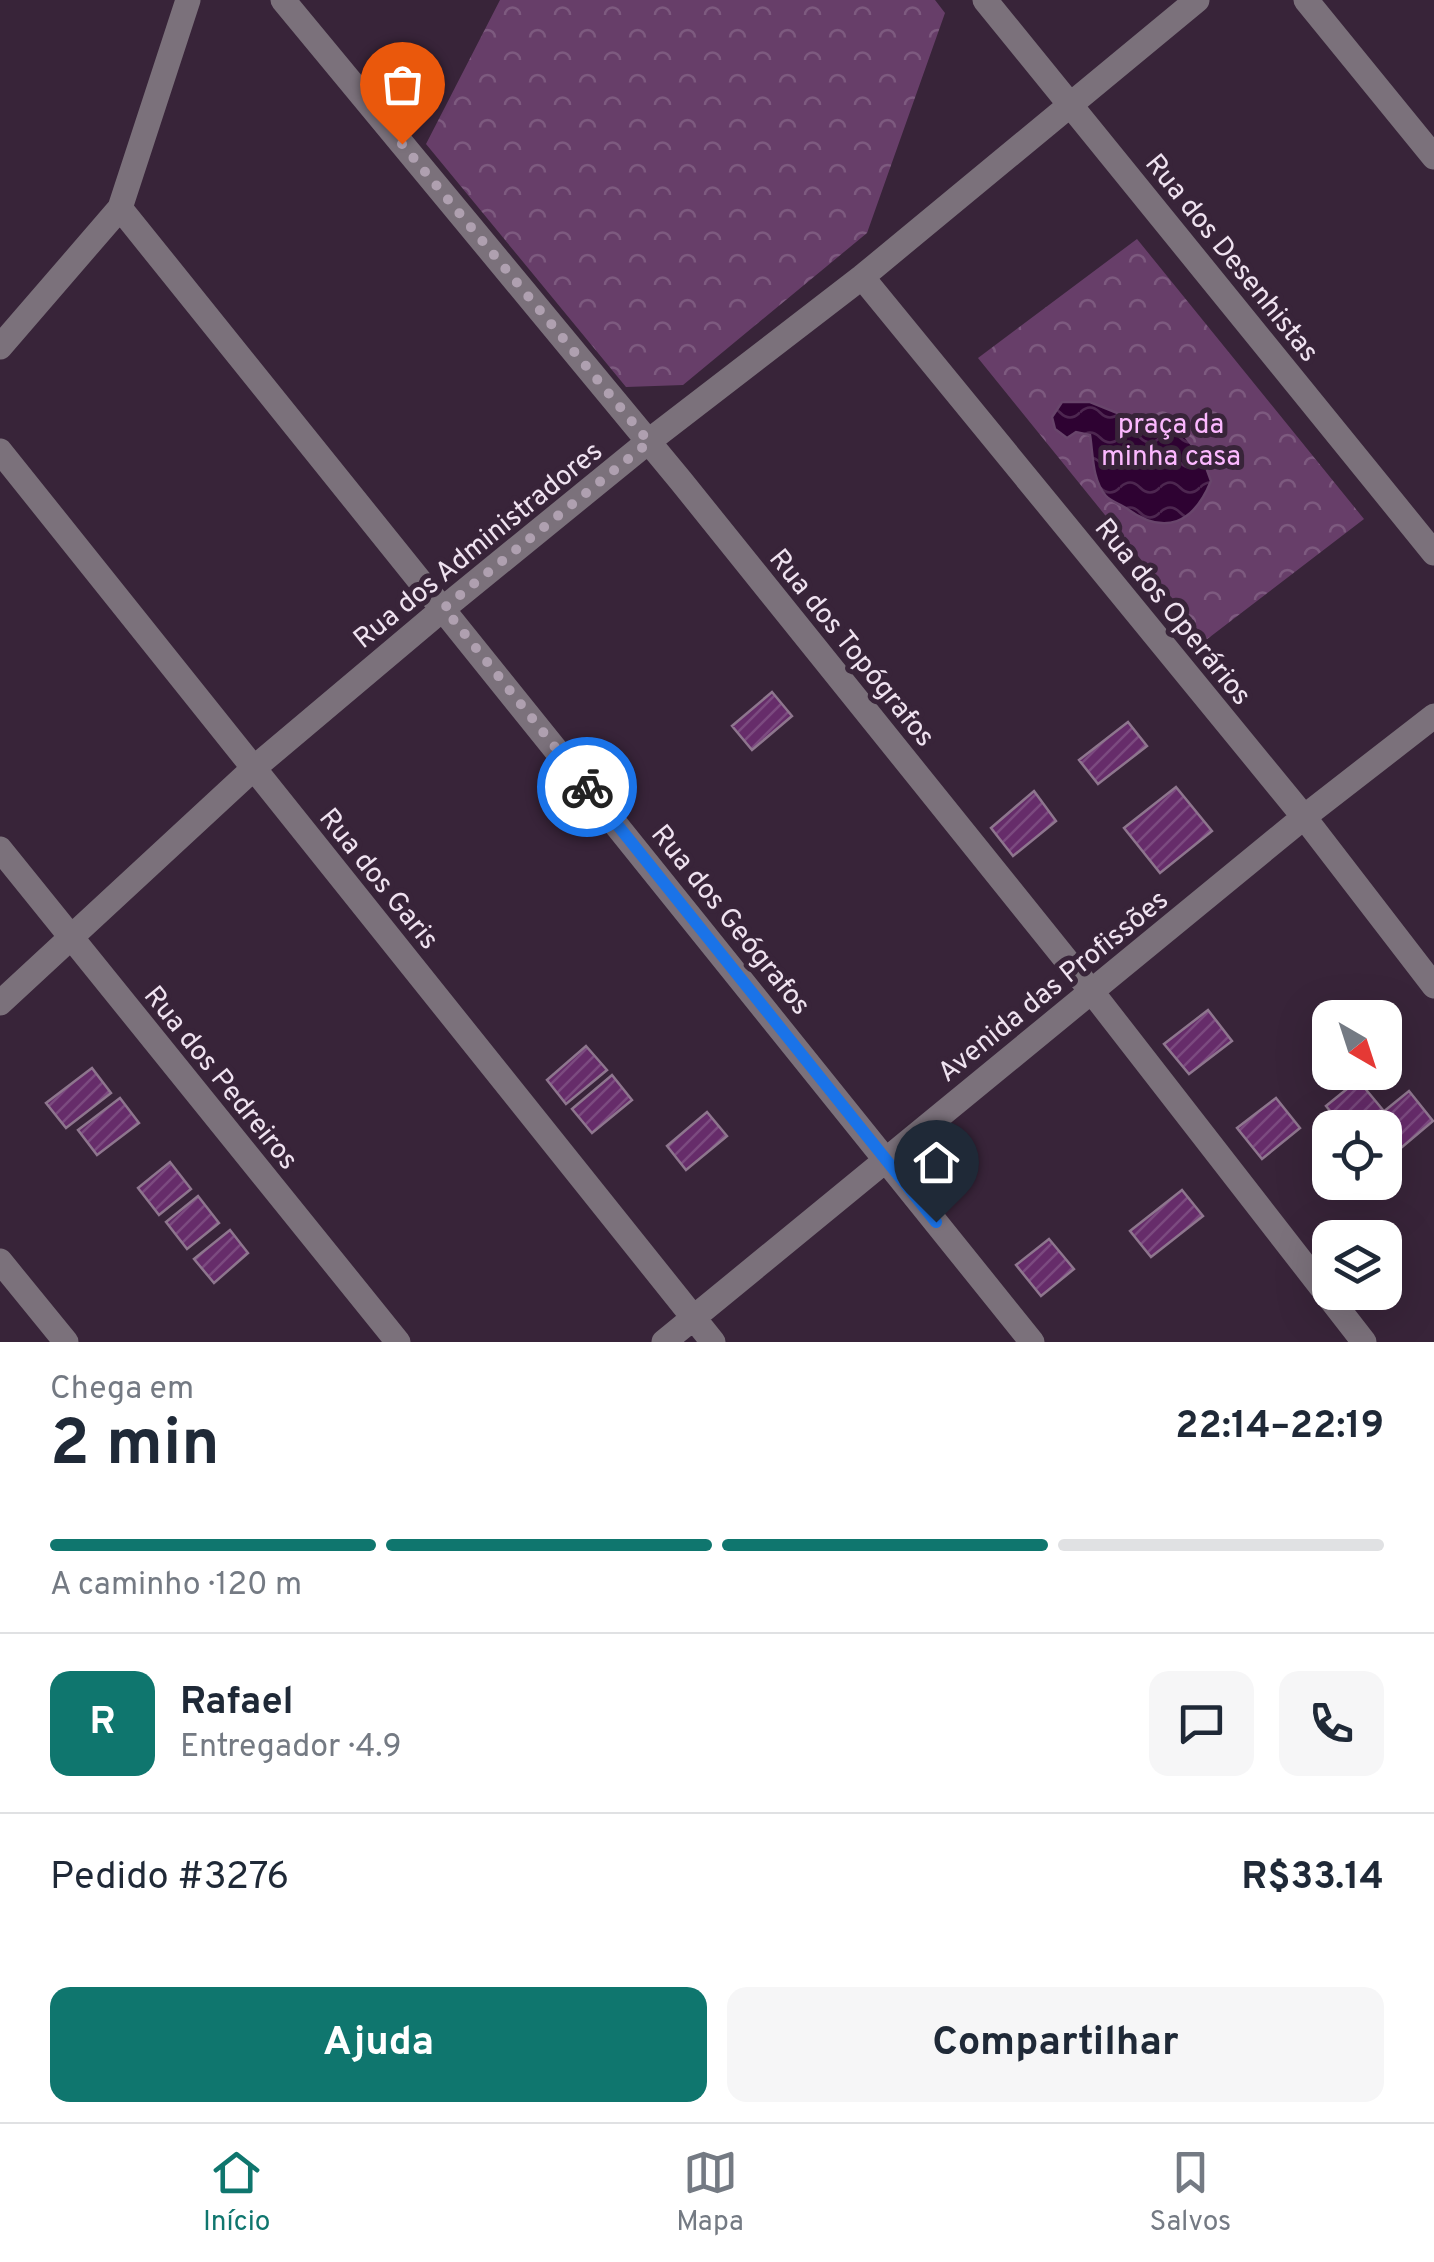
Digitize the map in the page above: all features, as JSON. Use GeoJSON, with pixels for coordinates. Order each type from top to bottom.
{"type":"FeatureCollection","features":[{"type":"Feature","properties":{"kind":"street"},"geometry":{"type":"LineString","coordinates":[[0,347],[120,208],[188,0]]}},
{"type":"Feature","properties":{"kind":"street","name":"Rua dos Topógrafos"},"geometry":{"type":"LineString","coordinates":[[283,0],[649,442],[1092,992],[1364,1342]]}},
{"type":"Feature","properties":{"kind":"street","name":"Rua dos Desenhistas"},"geometry":{"type":"LineString","coordinates":[[985,0],[1434,553]]}},
{"type":"Feature","properties":{"kind":"street","name":"Rua dos Administradores"},"geometry":{"type":"LineString","coordinates":[[0,1003],[254,768],[444,608],[862,277],[1197,0]]}},
{"type":"Feature","properties":{"kind":"street"},"geometry":{"type":"LineString","coordinates":[[1306,0],[1434,157]]}},
{"type":"Feature","properties":{"kind":"street","name":"Rua dos Geógrafos"},"geometry":{"type":"LineString","coordinates":[[120,208],[1032,1342]]}},
{"type":"Feature","properties":{"kind":"street","name":"Rua dos Operários"},"geometry":{"type":"LineString","coordinates":[[862,277],[1304,817],[1434,986]]}},
{"type":"Feature","properties":{"kind":"street","name":"Rua dos Garis"},"geometry":{"type":"LineString","coordinates":[[0,451],[713,1342]]}},
{"type":"Feature","properties":{"kind":"street","name":"Avenida das Profissões"},"geometry":{"type":"LineString","coordinates":[[664,1342],[1304,817],[1434,716]]}},
{"type":"Feature","properties":{"kind":"street","name":"Rua dos Pedreiros"},"geometry":{"type":"LineString","coordinates":[[0,850],[398,1342]]}},
{"type":"Feature","properties":{"kind":"street"},"geometry":{"type":"LineString","coordinates":[[0,1260],[66,1342]]}},
{"type":"Feature","properties":{"kind":"green space"},"geometry":{"type":"Polygon","coordinates":[[[500,0],[935,0],[945,13],[867,233],[683,385],[626,387],[426,144],[500,0]]]}},
{"type":"Feature","properties":{"kind":"green space","name":"praça da minha casa"},"geometry":{"type":"Polygon","coordinates":[[[1137,239],[1364,519],[1206,640],[978,358],[1137,239]]]}},
{"type":"Feature","properties":{"kind":"water"},"geometry":{"type":"Polygon","coordinates":[[[1062,402],[1090,402],[1147,425],[1180,430],[1203,459],[1211,481],[1196,507],[1177,521],[1153,522],[1108,498],[1096,475],[1090,435],[1076,432],[1067,438],[1055,429],[1052,417],[1062,402]]]}},
{"type":"Feature","properties":{"kind":"building"},"geometry":{"type":"Polygon","coordinates":[[[772,692],[792,716],[752,750],[732,726],[772,692]]]}},
{"type":"Feature","properties":{"kind":"building"},"geometry":{"type":"Polygon","coordinates":[[[1128,722],[1147,746],[1098,784],[1079,760],[1128,722]]]}},
{"type":"Feature","properties":{"kind":"building"},"geometry":{"type":"Polygon","coordinates":[[[1176,787],[1212,831],[1160,873],[1124,828],[1176,787]]]}},
{"type":"Feature","properties":{"kind":"building"},"geometry":{"type":"Polygon","coordinates":[[[1034,791],[1056,821],[1013,856],[991,828],[1034,791]]]}},
{"type":"Feature","properties":{"kind":"building"},"geometry":{"type":"Polygon","coordinates":[[[1208,1010],[1232,1041],[1189,1074],[1164,1044],[1208,1010]]]}},
{"type":"Feature","properties":{"kind":"building"},"geometry":{"type":"Polygon","coordinates":[[[586,1046],[607,1070],[566,1104],[547,1080],[586,1046]]]}},
{"type":"Feature","properties":{"kind":"building"},"geometry":{"type":"Polygon","coordinates":[[[92,1068],[111,1093],[66,1128],[46,1103],[92,1068]]]}},
{"type":"Feature","properties":{"kind":"building"},"geometry":{"type":"Polygon","coordinates":[[[612,1075],[632,1100],[592,1133],[572,1109],[612,1075]]]}},
{"type":"Feature","properties":{"kind":"building"},"geometry":{"type":"Polygon","coordinates":[[[1346,1090],[1366,1090],[1383,1110],[1329,1110],[1326,1106],[1346,1090]]]}},
{"type":"Feature","properties":{"kind":"building"},"geometry":{"type":"Polygon","coordinates":[[[1409,1091],[1433,1121],[1402,1147],[1402,1110],[1386,1110],[1409,1091]]]}},
{"type":"Feature","properties":{"kind":"building"},"geometry":{"type":"Polygon","coordinates":[[[120,1098],[139,1123],[97,1155],[78,1130],[120,1098]]]}},
{"type":"Feature","properties":{"kind":"building"},"geometry":{"type":"Polygon","coordinates":[[[1276,1098],[1300,1128],[1262,1159],[1237,1128],[1276,1098]]]}},
{"type":"Feature","properties":{"kind":"building"},"geometry":{"type":"Polygon","coordinates":[[[707,1112],[727,1136],[686,1170],[667,1146],[707,1112]]]}},
{"type":"Feature","properties":{"kind":"building"},"geometry":{"type":"Polygon","coordinates":[[[170,1162],[191,1189],[159,1215],[138,1188],[170,1162]]]}},
{"type":"Feature","properties":{"kind":"building"},"geometry":{"type":"Polygon","coordinates":[[[1182,1190],[1203,1216],[1151,1257],[1130,1231],[1182,1190]]]}},
{"type":"Feature","properties":{"kind":"building"},"geometry":{"type":"Polygon","coordinates":[[[198,1196],[219,1223],[187,1249],[166,1222],[198,1196]]]}},
{"type":"Feature","properties":{"kind":"building"},"geometry":{"type":"Polygon","coordinates":[[[230,1230],[248,1253],[214,1283],[194,1259],[230,1230]]]}},
{"type":"Feature","properties":{"kind":"building"},"geometry":{"type":"Polygon","coordinates":[[[1049,1239],[1074,1269],[1041,1296],[1016,1265],[1049,1239]]]}},
{"type":"Feature","properties":{"kind":"way so far"},"geometry":{"type":"LineString","coordinates":[[402,144],[649,442],[444,608],[587,787]]}},
{"type":"Feature","properties":{"kind":"route"},"geometry":{"type":"LineString","coordinates":[[587,787],[936,1222]]}}]}
